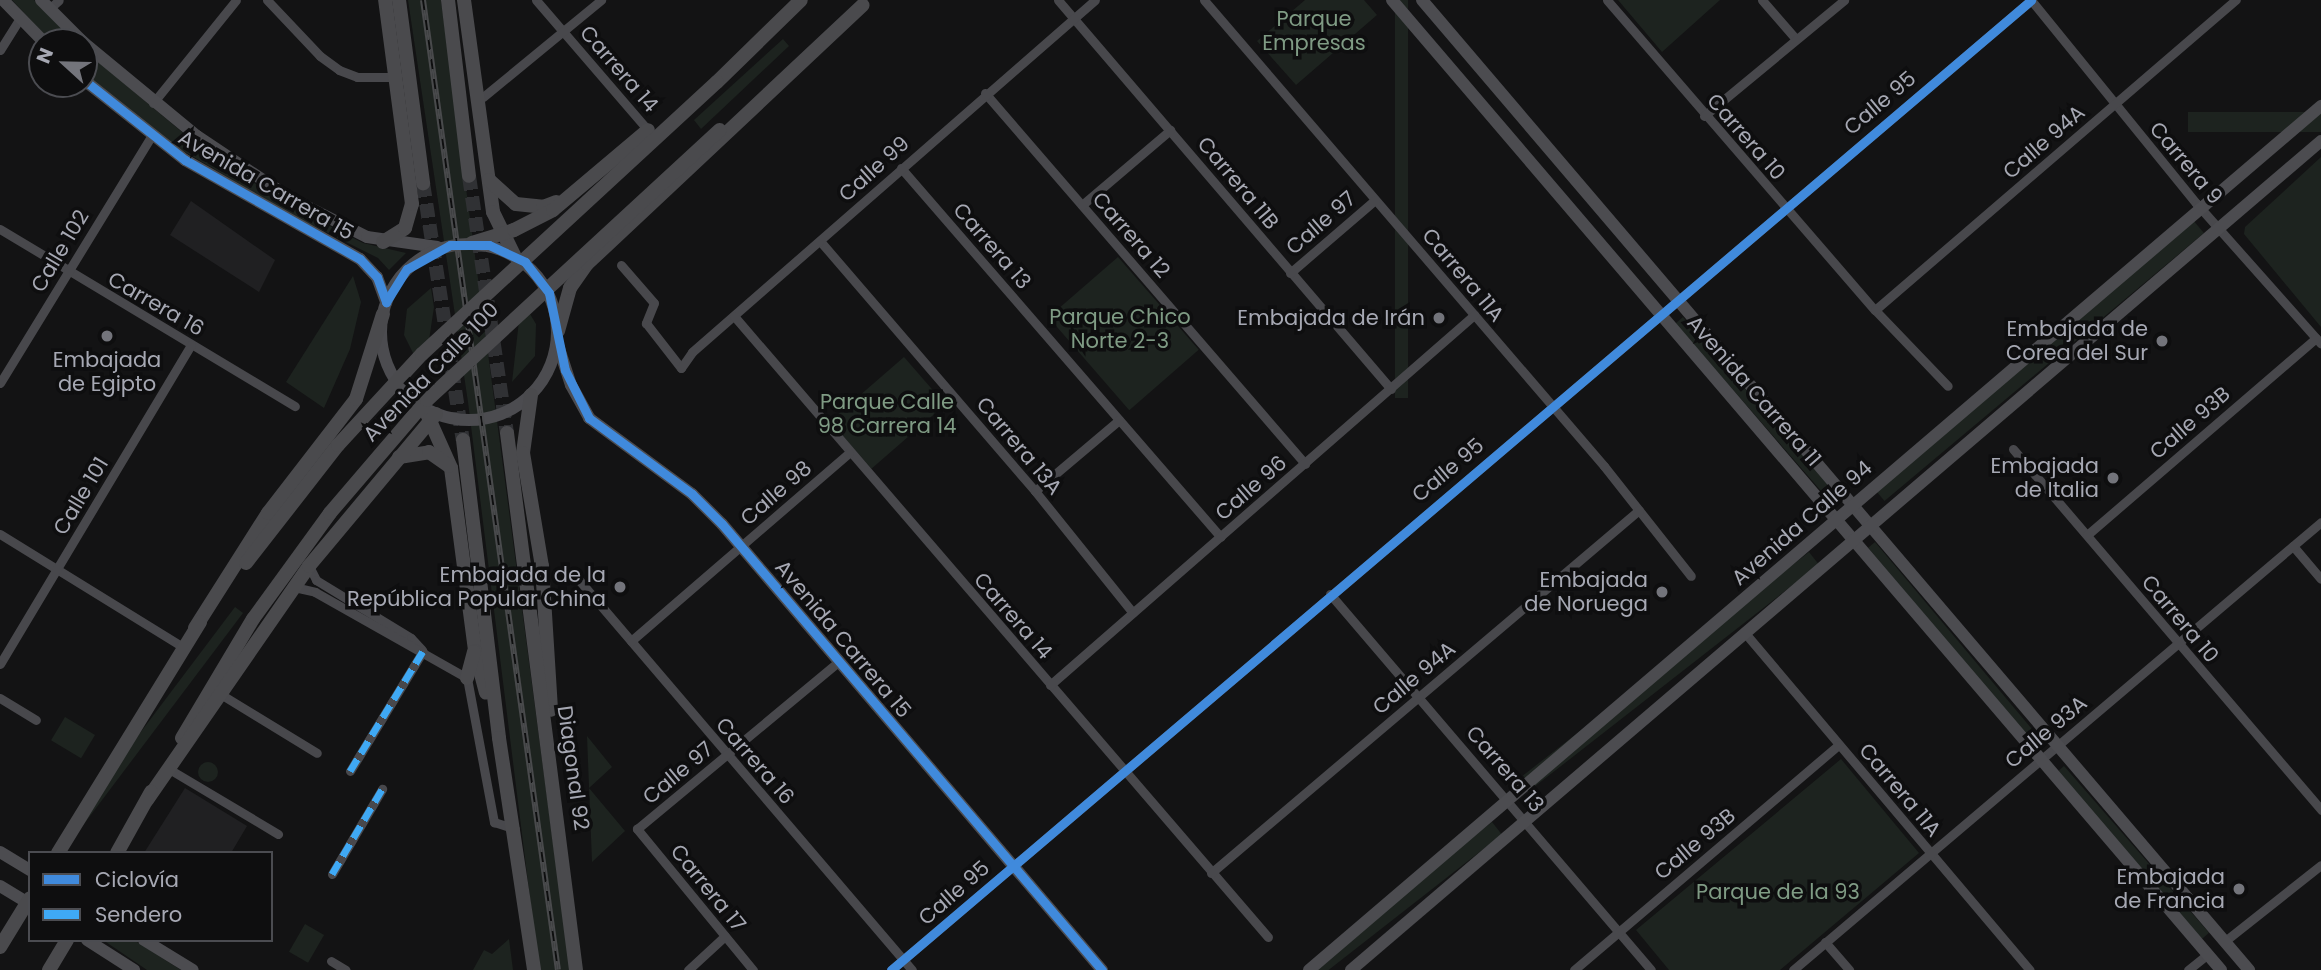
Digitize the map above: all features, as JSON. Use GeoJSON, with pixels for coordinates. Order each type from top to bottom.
{"type":"FeatureCollection","features":[{"type":"Feature","properties":{"kind":"main road"},"geometry":{"type":"LineString","coordinates":[[3,0],[30,28]]}},
{"type":"Feature","properties":{"kind":"main road"},"geometry":{"type":"LineString","coordinates":[[383,242],[405,228],[412,204],[385,0]]}},
{"type":"Feature","properties":{"kind":"main road"},"geometry":{"type":"LineString","coordinates":[[399,0],[423,183]]}},
{"type":"Feature","properties":{"kind":"main road"},"geometry":{"type":"LineString","coordinates":[[448,0],[469,176]]}},
{"type":"Feature","properties":{"kind":"main road"},"geometry":{"type":"LineString","coordinates":[[464,0],[488,178],[502,234],[514,255],[534,271],[549,293],[557,336]]}},
{"type":"Feature","properties":{"kind":"main road","name":"Avenida Calle 100"},"geometry":{"type":"LineString","coordinates":[[59,851],[195,628],[338,445],[422,354],[802,0]]}},
{"type":"Feature","properties":{"kind":"main road","name":"Avenida Carrera 11"},"geometry":{"type":"LineString","coordinates":[[1392,0],[1838,518],[2039,760],[2221,970]]}},
{"type":"Feature","properties":{"kind":"main road","name":"Avenida Carrera 11"},"geometry":{"type":"LineString","coordinates":[[1422,0],[2249,970]]}},
{"type":"Feature","properties":{"kind":"main road","name":"Avenida Carrera 15"},"geometry":{"type":"LineString","coordinates":[[50,3],[72,28]]}},
{"type":"Feature","properties":{"kind":"main road"},"geometry":{"type":"LineString","coordinates":[[429,413],[481,420],[503,414],[531,395],[547,373],[567,295],[587,264],[866,3]]}},
{"type":"Feature","properties":{"kind":"main road","name":"Avenida Calle 100"},"geometry":{"type":"LineString","coordinates":[[118,851],[253,619],[330,513],[427,400],[720,130],[866,3]]}},
{"type":"Feature","properties":{"kind":"main road","name":"Avenida Carrera 15"},"geometry":{"type":"LineString","coordinates":[[98,54],[153,103],[290,198],[351,232],[383,242],[442,248]]}},
{"type":"Feature","properties":{"kind":"main road","name":"Avenida Carrera 15"},"geometry":{"type":"LineString","coordinates":[[98,92],[151,137],[256,203],[360,260],[377,277],[385,308]]}},
{"type":"Feature","properties":{"kind":"main road","name":"Avenida Calle 94"},"geometry":{"type":"LineString","coordinates":[[1308,970],[2321,106]]}},
{"type":"Feature","properties":{"kind":"main road"},"geometry":{"type":"LineString","coordinates":[[195,628],[268,513],[350,409],[362,384],[385,308],[407,270],[442,248],[502,234],[540,218],[648,130]]}},
{"type":"Feature","properties":{"kind":"main road"},"geometry":{"type":"LineString","coordinates":[[1351,970],[2321,141]]}},
{"type":"Feature","properties":{"kind":"main road"},"geometry":{"type":"LineString","coordinates":[[488,178],[503,196],[524,206],[543,207],[567,198]]}},
{"type":"Feature","properties":{"kind":"main road"},"geometry":{"type":"LineString","coordinates":[[472,243],[514,255]]}},
{"type":"Feature","properties":{"kind":"main road"},"geometry":{"type":"LineString","coordinates":[[385,308],[382,344],[388,366],[400,386],[429,413],[451,468],[475,651],[499,738]]}},
{"type":"Feature","properties":{"kind":"main road","name":"Avenida Carrera 15"},"geometry":{"type":"LineString","coordinates":[[557,336],[571,385],[589,418],[692,494],[741,546],[1102,970]]}},
{"type":"Feature","properties":{"kind":"main road"},"geometry":{"type":"LineString","coordinates":[[531,395],[523,453],[542,566],[552,760]]}},
{"type":"Feature","properties":{"kind":"main road"},"geometry":{"type":"LineString","coordinates":[[146,800],[222,695],[309,566],[429,413]]}},
{"type":"Feature","properties":{"kind":"main road","name":"Diagonal 92"},"geometry":{"type":"LineString","coordinates":[[507,433],[536,660],[552,760],[576,970]]}},
{"type":"Feature","properties":{"kind":"main road"},"geometry":{"type":"LineString","coordinates":[[463,440],[499,738],[515,829],[534,970]]}},
{"type":"Feature","properties":{"kind":"main road"},"geometry":{"type":"LineString","coordinates":[[390,465],[404,454],[420,451],[438,456],[451,468]]}},
{"type":"Feature","properties":{"kind":"main road"},"geometry":{"type":"LineString","coordinates":[[467,678],[475,651]]}},
{"type":"Feature","properties":{"kind":"main road"},"geometry":{"type":"LineString","coordinates":[[0,852],[28,869]]}},
{"type":"Feature","properties":{"kind":"main road"},"geometry":{"type":"LineString","coordinates":[[0,886],[28,900]]}},
{"type":"Feature","properties":{"kind":"main road"},"geometry":{"type":"LineString","coordinates":[[0,947],[28,903]]}},
{"type":"Feature","properties":{"kind":"main road"},"geometry":{"type":"LineString","coordinates":[[49,970],[66,942]]}},
{"type":"Feature","properties":{"kind":"main road"},"geometry":{"type":"LineString","coordinates":[[90,942],[134,970]]}},
{"type":"Feature","properties":{"kind":"main road"},"geometry":{"type":"LineString","coordinates":[[147,942],[192,970]]}},
{"type":"Feature","properties":{"kind":"street"},"geometry":{"type":"LineString","coordinates":[[153,103],[236,0]]}},
{"type":"Feature","properties":{"kind":"street"},"geometry":{"type":"LineString","coordinates":[[267,0],[320,56],[340,69],[357,77],[395,77]]}},
{"type":"Feature","properties":{"kind":"street","name":"Carrera 14"},"geometry":{"type":"LineString","coordinates":[[536,0],[648,130]]}},
{"type":"Feature","properties":{"kind":"street"},"geometry":{"type":"LineString","coordinates":[[483,97],[601,0]]}},
{"type":"Feature","properties":{"kind":"street","name":"Carrera 11B"},"geometry":{"type":"LineString","coordinates":[[1058,0],[1391,389]]}},
{"type":"Feature","properties":{"kind":"street","name":"Calle 99"},"geometry":{"type":"LineString","coordinates":[[621,265],[653,303],[646,323],[681,368],[692,352],[985,93],[1095,0]]}},
{"type":"Feature","properties":{"kind":"street","name":"Carrera 11A"},"geometry":{"type":"LineString","coordinates":[[1204,0],[1639,510],[1691,576]]}},
{"type":"Feature","properties":{"kind":"street","name":"Carrera 10"},"geometry":{"type":"LineString","coordinates":[[1606,0],[1875,310],[1948,386]]}},
{"type":"Feature","properties":{"kind":"street"},"geometry":{"type":"LineString","coordinates":[[1762,0],[1795,38]]}},
{"type":"Feature","properties":{"kind":"street"},"geometry":{"type":"LineString","coordinates":[[1704,116],[1844,0]]}},
{"type":"Feature","properties":{"kind":"street","name":"Calle 95"},"geometry":{"type":"LineString","coordinates":[[891,970],[1126,774],[1330,594],[2031,0]]}},
{"type":"Feature","properties":{"kind":"street","name":"Carrera 9"},"geometry":{"type":"LineString","coordinates":[[2031,0],[2114,105],[2200,207],[2319,341]]}},
{"type":"Feature","properties":{"kind":"street","name":"Calle 94A"},"geometry":{"type":"LineString","coordinates":[[1875,310],[2236,0]]}},
{"type":"Feature","properties":{"kind":"street"},"geometry":{"type":"LineString","coordinates":[[0,50],[20,18]]}},
{"type":"Feature","properties":{"kind":"street","name":"Carrera 12"},"geometry":{"type":"LineString","coordinates":[[985,93],[1305,464]]}},
{"type":"Feature","properties":{"kind":"street"},"geometry":{"type":"LineString","coordinates":[[1082,205],[1170,130]]}},
{"type":"Feature","properties":{"kind":"street","name":"Calle 102"},"geometry":{"type":"LineString","coordinates":[[0,382],[151,137]]}},
{"type":"Feature","properties":{"kind":"street","name":"Carrera 13"},"geometry":{"type":"LineString","coordinates":[[901,168],[1222,537]]}},
{"type":"Feature","properties":{"kind":"street","name":"Calle 97"},"geometry":{"type":"LineString","coordinates":[[1290,273],[1375,200]]}},
{"type":"Feature","properties":{"kind":"street","name":"Carrera 16"},"geometry":{"type":"LineString","coordinates":[[0,229],[295,406]]}},
{"type":"Feature","properties":{"kind":"street","name":"Carrera 13A"},"geometry":{"type":"LineString","coordinates":[[820,241],[1035,491],[1133,614]]}},
{"type":"Feature","properties":{"kind":"street","name":"Carrera 14"},"geometry":{"type":"LineString","coordinates":[[734,316],[849,453],[1268,937]]}},
{"type":"Feature","properties":{"kind":"street","name":"Calle 96"},"geometry":{"type":"LineString","coordinates":[[1049,685],[1474,316]]}},
{"type":"Feature","properties":{"kind":"street","name":"Calle 93B"},"geometry":{"type":"LineString","coordinates":[[2087,535],[2319,341]]}},
{"type":"Feature","properties":{"kind":"street","name":"Calle 101"},"geometry":{"type":"LineString","coordinates":[[0,664],[191,345]]}},
{"type":"Feature","properties":{"kind":"street"},"geometry":{"type":"LineString","coordinates":[[1035,491],[1119,420]]}},
{"type":"Feature","properties":{"kind":"street","name":"Carrera 10"},"geometry":{"type":"LineString","coordinates":[[2013,449],[2321,810]]}},
{"type":"Feature","properties":{"kind":"street","name":"Calle 98"},"geometry":{"type":"LineString","coordinates":[[631,641],[849,453]]}},
{"type":"Feature","properties":{"kind":"street","name":"Calle 94A"},"geometry":{"type":"LineString","coordinates":[[1211,873],[1639,510]]}},
{"type":"Feature","properties":{"kind":"street","name":"Calle 93A"},"geometry":{"type":"LineString","coordinates":[[1793,970],[2321,522]]}},
{"type":"Feature","properties":{"kind":"street"},"geometry":{"type":"LineString","coordinates":[[0,534],[183,648]]}},
{"type":"Feature","properties":{"kind":"street"},"geometry":{"type":"LineString","coordinates":[[2293,546],[2321,579]]}},
{"type":"Feature","properties":{"kind":"street"},"geometry":{"type":"LineString","coordinates":[[309,566],[316,580],[411,638],[423,651]]}},
{"type":"Feature","properties":{"kind":"street","name":"Carrera 16"},"geometry":{"type":"LineString","coordinates":[[573,573],[912,970]]}},
{"type":"Feature","properties":{"kind":"street"},"geometry":{"type":"LineString","coordinates":[[294,587],[316,592],[467,678],[494,822],[515,829]]}},
{"type":"Feature","properties":{"kind":"street","name":"Carrera 13"},"geometry":{"type":"LineString","coordinates":[[1330,594],[1508,799],[1651,970]]}},
{"type":"Feature","properties":{"kind":"street","name":"Carrera 11A"},"geometry":{"type":"LineString","coordinates":[[1745,633],[2030,970]]}},
{"type":"Feature","properties":{"kind":"street"},"geometry":{"type":"LineString","coordinates":[[350,771],[423,651]]}},
{"type":"Feature","properties":{"kind":"street","name":"Calle 97"},"geometry":{"type":"LineString","coordinates":[[637,829],[838,662]]}},
{"type":"Feature","properties":{"kind":"street"},"geometry":{"type":"LineString","coordinates":[[222,695],[317,753]]}},
{"type":"Feature","properties":{"kind":"street"},"geometry":{"type":"LineString","coordinates":[[0,698],[36,720]]}},
{"type":"Feature","properties":{"kind":"street","name":"Calle 93B"},"geometry":{"type":"LineString","coordinates":[[1574,970],[1838,744]]}},
{"type":"Feature","properties":{"kind":"street"},"geometry":{"type":"LineString","coordinates":[[169,769],[278,834]]}},
{"type":"Feature","properties":{"kind":"street"},"geometry":{"type":"LineString","coordinates":[[332,874],[382,789]]}},
{"type":"Feature","properties":{"kind":"street","name":"Carrera 17"},"geometry":{"type":"LineString","coordinates":[[637,829],[753,970]]}},
{"type":"Feature","properties":{"kind":"street"},"geometry":{"type":"LineString","coordinates":[[2225,941],[2321,865]]}},
{"type":"Feature","properties":{"kind":"street"},"geometry":{"type":"LineString","coordinates":[[688,970],[725,936]]}},
{"type":"Feature","properties":{"kind":"street"},"geometry":{"type":"LineString","coordinates":[[1825,942],[1849,970]]}},
{"type":"Feature","properties":{"kind":"street"},"geometry":{"type":"LineString","coordinates":[[2188,970],[2208,954]]}},
{"type":"Feature","properties":{"kind":"street"},"geometry":{"type":"LineString","coordinates":[[331,961],[346,970]]}},
{"type":"Feature","properties":{"kind":"shaded area"},"geometry":{"type":"Polygon","coordinates":[[[191,201],[275,260],[259,292],[170,235],[191,201]]]}},
{"type":"Feature","properties":{"kind":"shaded area"},"geometry":{"type":"Polygon","coordinates":[[[185,788],[247,826],[232,851],[145,851],[185,788]]]}},
{"type":"Feature","properties":{"kind":"green space"},"geometry":{"type":"Polygon","coordinates":[[[12,0],[34,0],[61,28],[38,28],[12,0]]]}},
{"type":"Feature","properties":{"kind":"green space"},"geometry":{"type":"Polygon","coordinates":[[[408,0],[441,0],[570,970],[539,970],[468,402],[408,0]]]}},
{"type":"Feature","properties":{"kind":"green space","name":"Parque Empresas"},"geometry":{"type":"Polygon","coordinates":[[[1305,0],[1364,0],[1377,15],[1296,85],[1257,41],[1305,0]]]}},
{"type":"Feature","properties":{"kind":"green space"},"geometry":{"type":"Polygon","coordinates":[[[1395,0],[1408,0],[1408,398],[1395,398],[1395,0]]]}},
{"type":"Feature","properties":{"kind":"green space"},"geometry":{"type":"Polygon","coordinates":[[[1618,0],[1720,0],[1662,52],[1618,0]]]}},
{"type":"Feature","properties":{"kind":"green space"},"geometry":{"type":"Polygon","coordinates":[[[783,39],[789,46],[701,129],[694,120],[783,39]]]}},
{"type":"Feature","properties":{"kind":"green space"},"geometry":{"type":"Polygon","coordinates":[[[98,62],[182,132],[277,199],[363,243],[406,253],[389,270],[378,258],[296,217],[161,138],[98,84],[98,62]]]}},
{"type":"Feature","properties":{"kind":"green space"},"geometry":{"type":"Polygon","coordinates":[[[2188,112],[2321,112],[2321,132],[2188,132],[2188,112]]]}},
{"type":"Feature","properties":{"kind":"green space"},"geometry":{"type":"Polygon","coordinates":[[[2321,157],[2321,327],[2244,234],[2245,227],[2321,157]]]}},
{"type":"Feature","properties":{"kind":"green space"},"geometry":{"type":"Polygon","coordinates":[[[2193,220],[2204,233],[1884,501],[1874,488],[2193,220]]]}},
{"type":"Feature","properties":{"kind":"green space","name":"Parque Chico Norte 2-3"},"geometry":{"type":"Polygon","coordinates":[[[1118,257],[1199,350],[1129,410],[1049,317],[1118,257]]]}},
{"type":"Feature","properties":{"kind":"green space"},"geometry":{"type":"Polygon","coordinates":[[[353,276],[361,302],[350,349],[324,408],[286,382],[353,276]]]}},
{"type":"Feature","properties":{"kind":"green space"},"geometry":{"type":"Polygon","coordinates":[[[431,288],[434,307],[428,347],[414,355],[404,335],[407,309],[431,288]]]}},
{"type":"Feature","properties":{"kind":"green space"},"geometry":{"type":"Polygon","coordinates":[[[530,314],[536,324],[535,356],[512,382],[519,321],[530,314]]]}},
{"type":"Feature","properties":{"kind":"green space"},"geometry":{"type":"Polygon","coordinates":[[[1683,317],[1831,488],[1824,494],[1675,324],[1683,317]]]}},
{"type":"Feature","properties":{"kind":"green space","name":"Parque Calle 98 Carrera 14"},"geometry":{"type":"Polygon","coordinates":[[[904,357],[945,405],[871,469],[830,421],[904,357]]]}},
{"type":"Feature","properties":{"kind":"green space"},"geometry":{"type":"Polygon","coordinates":[[[1875,542],[2037,735],[2030,741],[1868,548],[1875,542]]]}},
{"type":"Feature","properties":{"kind":"green space"},"geometry":{"type":"Polygon","coordinates":[[[1809,552],[1819,565],[1533,788],[1523,775],[1809,552]]]}},
{"type":"Feature","properties":{"kind":"green space"},"geometry":{"type":"Polygon","coordinates":[[[235,607],[243,613],[70,842],[62,836],[235,607]]]}},
{"type":"Feature","properties":{"kind":"green space"},"geometry":{"type":"Polygon","coordinates":[[[65,717],[95,735],[81,758],[51,740],[65,717]]]}},
{"type":"Feature","properties":{"kind":"green space"},"geometry":{"type":"Polygon","coordinates":[[[587,736],[612,767],[589,788],[587,736]]]}},
{"type":"Feature","properties":{"kind":"green space","name":"Parque de la 93"},"geometry":{"type":"Polygon","coordinates":[[[1841,759],[1919,853],[1780,970],[1669,970],[1636,930],[1841,759]]]}},
{"type":"Feature","properties":{"kind":"green space"},"geometry":{"type":"Polygon","coordinates":[[[208,762],[215,765],[218,772],[215,779],[208,782],[201,779],[198,772],[201,765],[208,762]]]}},
{"type":"Feature","properties":{"kind":"green space"},"geometry":{"type":"Polygon","coordinates":[[[2064,766],[2209,933],[2201,940],[2056,773],[2064,766]]]}},
{"type":"Feature","properties":{"kind":"green space"},"geometry":{"type":"Polygon","coordinates":[[[589,788],[625,831],[592,862],[589,788]]]}},
{"type":"Feature","properties":{"kind":"green space"},"geometry":{"type":"Polygon","coordinates":[[[1492,822],[1502,835],[1329,970],[1318,970],[1312,962],[1492,822]]]}},
{"type":"Feature","properties":{"kind":"green space"},"geometry":{"type":"Polygon","coordinates":[[[305,924],[324,935],[308,963],[289,952],[305,924]]]}},
{"type":"Feature","properties":{"kind":"green space"},"geometry":{"type":"Polygon","coordinates":[[[509,939],[513,970],[473,970],[484,950],[492,954],[509,939]]]}},
{"type":"Feature","properties":{"kind":"green space"},"geometry":{"type":"Polygon","coordinates":[[[106,942],[137,942],[181,970],[147,970],[106,942]]]}},
{"type":"Feature","properties":{"kind":"tunnel"},"geometry":{"type":"LineString","coordinates":[[469,176],[507,433]]}},
{"type":"Feature","properties":{"kind":"tunnel"},"geometry":{"type":"LineString","coordinates":[[423,183],[463,440]]}},
{"type":"Feature","properties":{"kind":"railway"},"geometry":{"type":"LineString","coordinates":[[423,0],[558,970]]}},
{"type":"Feature","properties":{"kind":"marked path"},"geometry":{"type":"LineString","coordinates":[[350,771],[423,651]]}},
{"type":"Feature","properties":{"kind":"marked path"},"geometry":{"type":"LineString","coordinates":[[332,874],[382,789]]}},
{"type":"Feature","properties":{"kind":"cycle path"},"geometry":{"type":"LineString","coordinates":[[891,970],[2031,0]]}},
{"type":"Feature","properties":{"kind":"cycle path"},"geometry":{"type":"LineString","coordinates":[[98,91],[185,160],[360,259],[377,277],[386,302]]}},
{"type":"Feature","properties":{"kind":"cycle path"},"geometry":{"type":"LineString","coordinates":[[386,302],[407,269],[450,245],[489,245],[525,262],[549,293],[565,370],[589,418],[692,494],[722,524],[1102,970]]}},
{"type":"Feature","properties":{"kind":"place","name":"Embajada de Irán"},"geometry":{"type":"Point","coordinates":[1439,318]}},
{"type":"Feature","properties":{"kind":"place","name":"Embajada de Egipto"},"geometry":{"type":"Point","coordinates":[107,336]}},
{"type":"Feature","properties":{"kind":"place","name":"Embajada de Corea del Sur"},"geometry":{"type":"Point","coordinates":[2162,341]}},
{"type":"Feature","properties":{"kind":"place","name":"Embajada de Italia"},"geometry":{"type":"Point","coordinates":[2113,478]}},
{"type":"Feature","properties":{"kind":"place","name":"Embajada de la República Popular China"},"geometry":{"type":"Point","coordinates":[620,587]}},
{"type":"Feature","properties":{"kind":"place","name":"Embajada de Noruega"},"geometry":{"type":"Point","coordinates":[1662,592]}},
{"type":"Feature","properties":{"kind":"place","name":"Embajada de Francia"},"geometry":{"type":"Point","coordinates":[2239,889]}}]}
